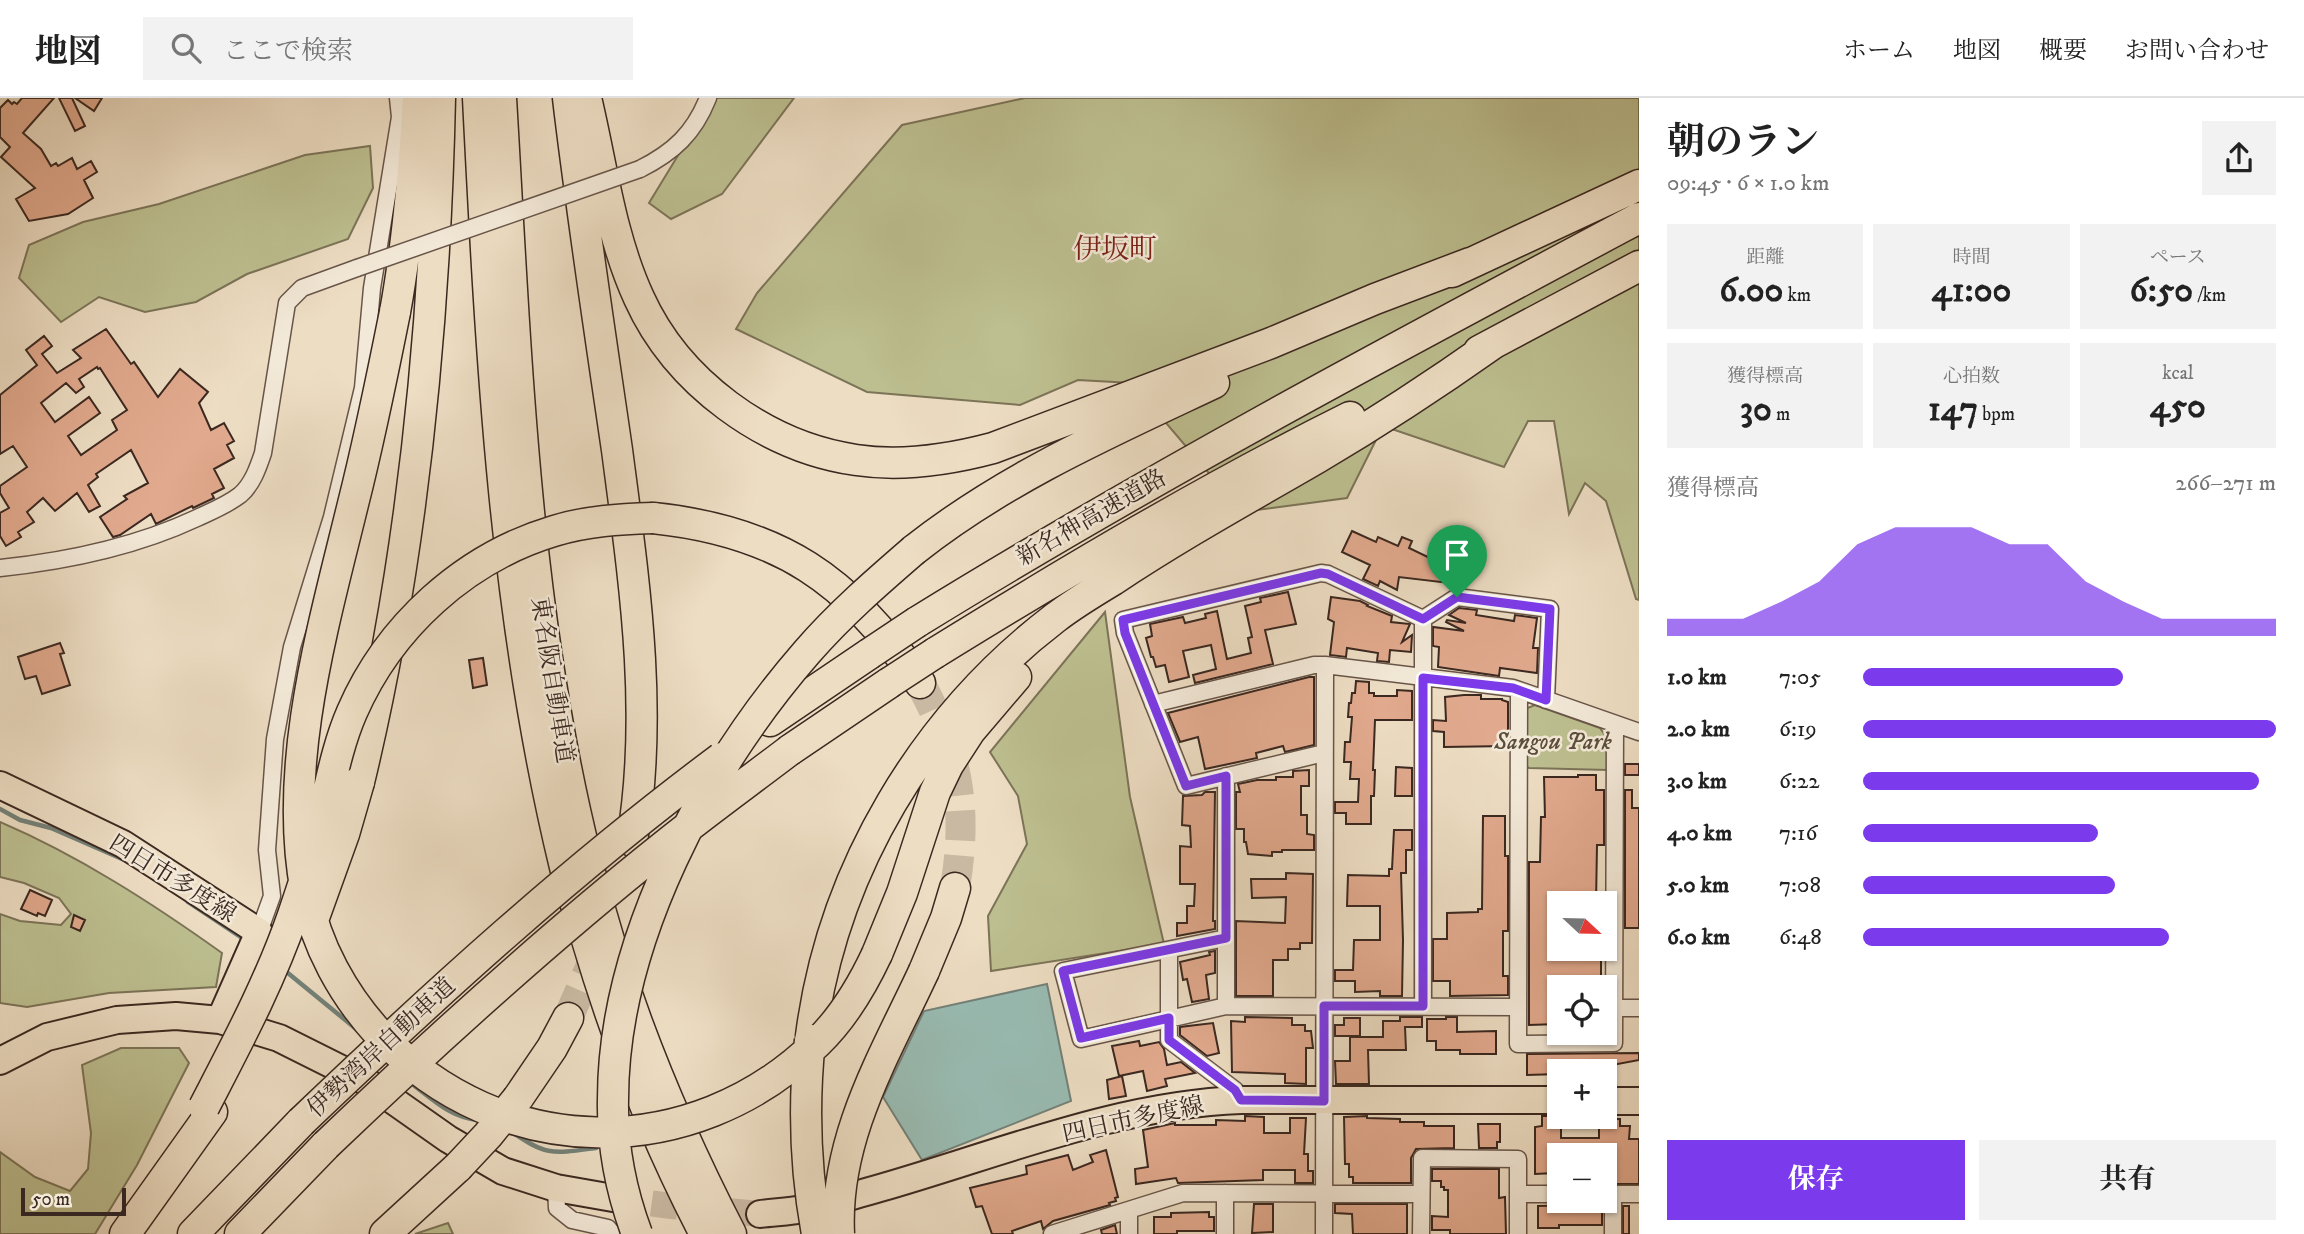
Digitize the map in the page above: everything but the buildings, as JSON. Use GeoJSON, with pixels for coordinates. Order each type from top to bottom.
{"type":"FeatureCollection","features":[{"type":"Feature","properties":{"kind":"highway"},"geometry":{"type":"LineString","coordinates":[[418,98],[408,223],[395,312],[372,426],[321,639],[302,753],[299,804],[300,849],[306,894],[318,936],[332,966],[367,1021],[421,1072],[448,1090],[513,1120],[548,1128],[594,1133],[638,1131],[668,1126],[698,1117],[762,1087],[817,1043],[855,994],[877,954],[902,893],[935,792],[955,754],[987,710],[1034,656],[1076,613],[1121,574]]}},
{"type":"Feature","properties":{"kind":"highway"},"geometry":{"type":"LineString","coordinates":[[125,1234],[154,1195],[268,1019],[291,972],[328,880],[359,782],[392,628],[411,501],[431,306],[438,196],[440,98]]}},
{"type":"Feature","properties":{"kind":"highway","name":"東名阪自動車道"},"geometry":{"type":"LineString","coordinates":[[478,98],[487,272],[506,511],[522,638],[541,755],[566,869],[600,982],[636,1087],[678,1182],[705,1234]]}},
{"type":"Feature","properties":{"kind":"highway","name":"東名阪自動車道"},"geometry":{"type":"LineString","coordinates":[[501,98],[528,502],[543,627],[562,743],[586,857],[616,962],[655,1073],[700,1173],[732,1234]]}},
{"type":"Feature","properties":{"kind":"highway"},"geometry":{"type":"LineString","coordinates":[[568,98],[630,546],[640,651],[642,752],[631,844]]}},
{"type":"Feature","properties":{"kind":"highway"},"geometry":{"type":"LineString","coordinates":[[586,98],[625,264],[639,299],[656,330],[677,359],[701,384],[747,418],[802,446],[829,455],[857,460],[910,463],[965,456],[993,448],[1271,343],[1470,263]]}},
{"type":"Feature","properties":{"kind":"highway"},"geometry":{"type":"LineString","coordinates":[[636,1234],[621,1180],[612,1100],[614,1059],[633,963],[652,911],[703,799],[753,721],[808,650],[871,587],[914,550],[975,505],[1026,474],[1076,448],[1639,185]]}},
{"type":"Feature","properties":{"kind":"highway","name":"新名神高速道路"},"geometry":{"type":"LineString","coordinates":[[578,872],[666,799],[770,722],[916,622],[1018,559],[1187,462],[1639,218]]}},
{"type":"Feature","properties":{"kind":"highway","name":"新名神高速道路"},"geometry":{"type":"LineString","coordinates":[[589,909],[663,847],[790,750],[889,682],[1041,587],[1154,521],[1293,446],[1388,399],[1639,266]]}},
{"type":"Feature","properties":{"kind":"highway"},"geometry":{"type":"LineString","coordinates":[[817,1234],[808,1179],[806,1098],[811,1036],[820,982],[842,906],[876,832],[916,764],[947,723],[1001,665],[1056,617],[1251,495],[1374,424],[1494,343]]}},
{"type":"Feature","properties":{"kind":"highway"},"geometry":{"type":"LineString","coordinates":[[208,1109],[291,919],[352,713],[376,665],[392,642],[458,579],[506,551],[553,531],[578,525],[653,519],[712,527],[767,545],[794,558],[834,585],[884,632],[920,683]]}},
{"type":"Feature","properties":{"kind":"highway","name":"伊勢湾岸自動車道"},"geometry":{"type":"LineString","coordinates":[[193,1234],[301,1122],[499,937],[578,872]]}},
{"type":"Feature","properties":{"kind":"highway"},"geometry":{"type":"LineString","coordinates":[[839,1234],[843,1181],[851,1136],[877,1069],[924,971],[955,888]]}},
{"type":"Feature","properties":{"kind":"highway","name":"伊勢湾岸自動車道"},"geometry":{"type":"LineString","coordinates":[[240,1234],[326,1145],[429,1047],[589,909]]}},
{"type":"Feature","properties":{"kind":"highway"},"geometry":{"type":"LineString","coordinates":[[385,1234],[458,1167],[488,1135],[518,1098],[552,1048],[568,1018]]}},
{"type":"Feature","properties":{"kind":"main road","name":"四日市多度線"},"geometry":{"type":"LineString","coordinates":[[0,785],[123,844],[259,932],[220,1020]]}},
{"type":"Feature","properties":{"kind":"main road"},"geometry":{"type":"LineString","coordinates":[[0,1061],[47,1037],[117,1020],[177,1016],[220,1020],[279,1038],[367,1082],[448,1139],[503,1171],[556,1188],[614,1198]]}},
{"type":"Feature","properties":{"kind":"main road","name":"四日市多度線"},"geometry":{"type":"LineString","coordinates":[[760,1214],[802,1209],[1131,1115],[1192,1104],[1241,1100],[1547,1100]]}},
{"type":"Feature","properties":{"kind":"main road"},"geometry":{"type":"LineString","coordinates":[[1617,1101],[1639,1101]]}},
{"type":"Feature","properties":{"kind":"street"},"geometry":{"type":"LineString","coordinates":[[259,932],[272,896],[267,850],[275,739],[292,647],[332,517],[363,388],[372,288],[400,117],[398,98]]}},
{"type":"Feature","properties":{"kind":"street"},"geometry":{"type":"LineString","coordinates":[[0,568],[85,556],[125,546],[188,522],[242,494],[257,471],[263,453],[287,303],[302,288],[640,169],[671,151],[699,120],[708,98]]}},
{"type":"Feature","properties":{"kind":"street"},"geometry":{"type":"LineString","coordinates":[[1324,753],[1186,786],[1125,633],[1123,620],[1321,573],[1423,619]]}},
{"type":"Feature","properties":{"kind":"street"},"geometry":{"type":"LineString","coordinates":[[1423,619],[1457,597],[1550,609],[1546,700]]}},
{"type":"Feature","properties":{"kind":"street"},"geometry":{"type":"LineString","coordinates":[[1423,619],[1423,1006]]}},
{"type":"Feature","properties":{"kind":"street"},"geometry":{"type":"LineString","coordinates":[[1153,704],[1314,665],[1325,665],[1513,688],[1639,732]]}},
{"type":"Feature","properties":{"kind":"street"},"geometry":{"type":"LineString","coordinates":[[1324,1234],[1325,665]]}},
{"type":"Feature","properties":{"kind":"street"},"geometry":{"type":"LineString","coordinates":[[1519,690],[1518,1044],[1547,1044]]}},
{"type":"Feature","properties":{"kind":"street"},"geometry":{"type":"LineString","coordinates":[[1615,724],[1615,975]]}},
{"type":"Feature","properties":{"kind":"street"},"geometry":{"type":"LineString","coordinates":[[1226,776],[1226,1006]]}},
{"type":"Feature","properties":{"kind":"street"},"geometry":{"type":"LineString","coordinates":[[1226,938],[1063,971],[1081,1038],[1226,1006],[1518,1007]]}},
{"type":"Feature","properties":{"kind":"street"},"geometry":{"type":"LineString","coordinates":[[1169,950],[1169,1040],[1235,1090],[1241,1100]]}},
{"type":"Feature","properties":{"kind":"street"},"geometry":{"type":"LineString","coordinates":[[1617,1008],[1639,1008]]}},
{"type":"Feature","properties":{"kind":"street"},"geometry":{"type":"LineString","coordinates":[[1421,1234],[1422,1158],[1518,1159],[1518,1234]]}},
{"type":"Feature","properties":{"kind":"street"},"geometry":{"type":"LineString","coordinates":[[556,1188],[557,1208],[572,1220],[608,1228],[613,1234]]}},
{"type":"Feature","properties":{"kind":"street"},"geometry":{"type":"LineString","coordinates":[[1052,1234],[1183,1193],[1421,1195]]}},
{"type":"Feature","properties":{"kind":"street"},"geometry":{"type":"LineString","coordinates":[[1225,1193],[1225,1234]]}},
{"type":"Feature","properties":{"kind":"street"},"geometry":{"type":"LineString","coordinates":[[1518,1194],[1547,1194]]}},
{"type":"Feature","properties":{"kind":"street"},"geometry":{"type":"LineString","coordinates":[[1617,1194],[1639,1194]]}},
{"type":"Feature","properties":{"kind":"street"},"geometry":{"type":"LineString","coordinates":[[1129,1210],[1129,1234]]}},
{"type":"Feature","properties":{"kind":"street"},"geometry":{"type":"LineString","coordinates":[[1611,1213],[1613,1234]]}},
{"type":"Feature","properties":{"kind":"green space"},"geometry":{"type":"Polygon","coordinates":[[[713,98],[794,98],[722,194],[671,219],[649,203],[713,98]]]}},
{"type":"Feature","properties":{"kind":"green space"},"geometry":{"type":"Polygon","coordinates":[[[1025,98],[1639,98],[1639,600],[1636,599],[1606,501],[1585,483],[1569,514],[1554,421],[1528,421],[1504,467],[1383,426],[1347,498],[1242,512],[1132,383],[1078,380],[1020,405],[867,392],[736,329],[757,293],[902,125],[1025,98]]]}},
{"type":"Feature","properties":{"kind":"green space"},"geometry":{"type":"Polygon","coordinates":[[[370,146],[373,188],[348,239],[247,274],[196,302],[145,312],[99,297],[61,322],[19,278],[29,245],[83,222],[159,204],[305,155],[370,146]]]}},
{"type":"Feature","properties":{"kind":"green space"},"geometry":{"type":"Polygon","coordinates":[[[1105,612],[1130,797],[1164,944],[991,971],[988,916],[1027,844],[1018,796],[990,752],[1105,612]]]}},
{"type":"Feature","properties":{"kind":"green space","name":"Sangou Park"},"geometry":{"type":"Polygon","coordinates":[[[1535,705],[1600,728],[1609,741],[1608,770],[1529,768],[1525,765],[1525,709],[1535,705]]]}},
{"type":"Feature","properties":{"kind":"green space"},"geometry":{"type":"Polygon","coordinates":[[[0,822],[58,850],[114,882],[222,953],[216,987],[109,993],[27,1007],[0,1003],[0,914],[20,921],[61,925],[71,914],[59,898],[24,883],[0,877],[0,822]]]}},
{"type":"Feature","properties":{"kind":"green space"},"geometry":{"type":"Polygon","coordinates":[[[121,1048],[179,1048],[189,1063],[137,1165],[95,1234],[0,1234],[0,1152],[35,1177],[70,1191],[88,1169],[91,1133],[82,1065],[121,1048]]]}},
{"type":"Feature","properties":{"kind":"green space"},"geometry":{"type":"Polygon","coordinates":[[[448,1223],[453,1234],[415,1234],[448,1223]]]}},
{"type":"Feature","properties":{"kind":"water"},"geometry":{"type":"Polygon","coordinates":[[[1047,984],[1071,1101],[922,1160],[883,1097],[924,1011],[1047,984]]]}},
{"type":"Feature","properties":{"kind":"waterway"},"geometry":{"type":"LineString","coordinates":[[0,809],[20,820],[51,828],[129,862]]}},
{"type":"Feature","properties":{"kind":"waterway"},"geometry":{"type":"LineString","coordinates":[[188,902],[245,940]]}},
{"type":"Feature","properties":{"kind":"waterway"},"geometry":{"type":"LineString","coordinates":[[283,969],[355,1028]]}},
{"type":"Feature","properties":{"kind":"waterway"},"geometry":{"type":"LineString","coordinates":[[408,1081],[449,1111],[478,1120]]}},
{"type":"Feature","properties":{"kind":"waterway"},"geometry":{"type":"LineString","coordinates":[[509,1130],[532,1145],[550,1151],[596,1148]]}},
{"type":"Feature","properties":{"kind":"tunnel"},"geometry":{"type":"LineString","coordinates":[[920,683],[944,734],[957,782],[960,832],[955,888]]}},
{"type":"Feature","properties":{"kind":"tunnel"},"geometry":{"type":"LineString","coordinates":[[568,1018],[600,945]]}},
{"type":"Feature","properties":{"kind":"tunnel"},"geometry":{"type":"LineString","coordinates":[[613,1198],[760,1214]]}},
{"type":"Feature","properties":{"kind":"district","name":"伊坂町"},"geometry":{"type":"Point","coordinates":[1115,248]}},
{"type":"Feature","properties":{"kind":"route"},"geometry":{"type":"LineString","coordinates":[[1321,573],[1423,619],[1457,597],[1550,609],[1546,700],[1513,688],[1423,678],[1423,1006],[1324,1006],[1324,1101],[1241,1100],[1235,1090],[1169,1040],[1169,1018],[1081,1038],[1063,971],[1226,938],[1226,776],[1186,786],[1125,633],[1123,620],[1321,573]]}}]}
